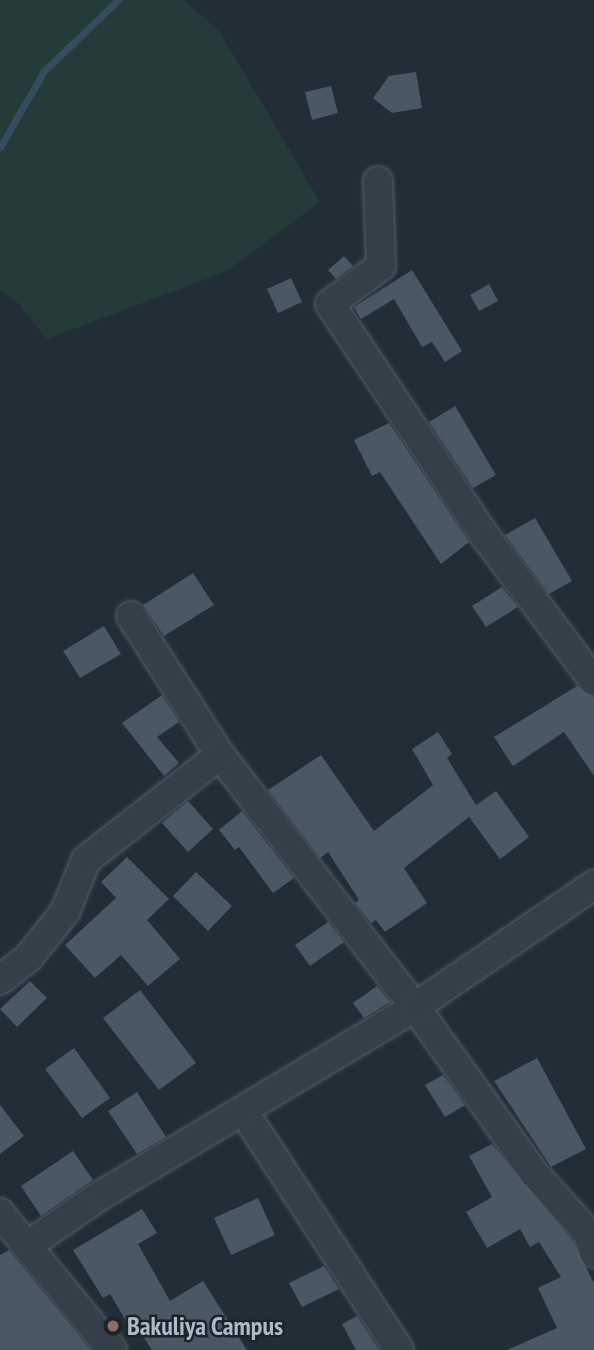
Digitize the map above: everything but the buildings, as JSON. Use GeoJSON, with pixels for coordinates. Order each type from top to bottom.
{"type":"FeatureCollection","features":[{"type":"Feature","properties":{"kind":"street"},"geometry":{"type":"LineString","coordinates":[[378,181],[381,266],[330,304],[485,536],[594,681]]}},
{"type":"Feature","properties":{"kind":"street"},"geometry":{"type":"LineString","coordinates":[[131,616],[220,755],[415,1007],[533,1172],[588,1233],[594,1253]]}},
{"type":"Feature","properties":{"kind":"street"},"geometry":{"type":"LineString","coordinates":[[0,980],[28,958],[65,912],[86,860],[220,755]]}},
{"type":"Feature","properties":{"kind":"street"},"geometry":{"type":"LineString","coordinates":[[27,1246],[101,1195],[244,1112],[415,1007],[594,885]]}},
{"type":"Feature","properties":{"kind":"street"},"geometry":{"type":"LineString","coordinates":[[244,1112],[399,1350]]}},
{"type":"Feature","properties":{"kind":"street"},"geometry":{"type":"LineString","coordinates":[[0,1213],[112,1350]]}},
{"type":"Feature","properties":{"kind":"green space"},"geometry":{"type":"Polygon","coordinates":[[[0,0],[184,0],[220,32],[320,202],[227,271],[47,339],[19,304],[0,290],[0,0]]]}},
{"type":"Feature","properties":{"kind":"waterway"},"geometry":{"type":"LineString","coordinates":[[0,147],[44,71],[118,0]]}},
{"type":"Feature","properties":{"kind":"place","name":"Bakuliya Campus"},"geometry":{"type":"Point","coordinates":[113,1326]}}]}
